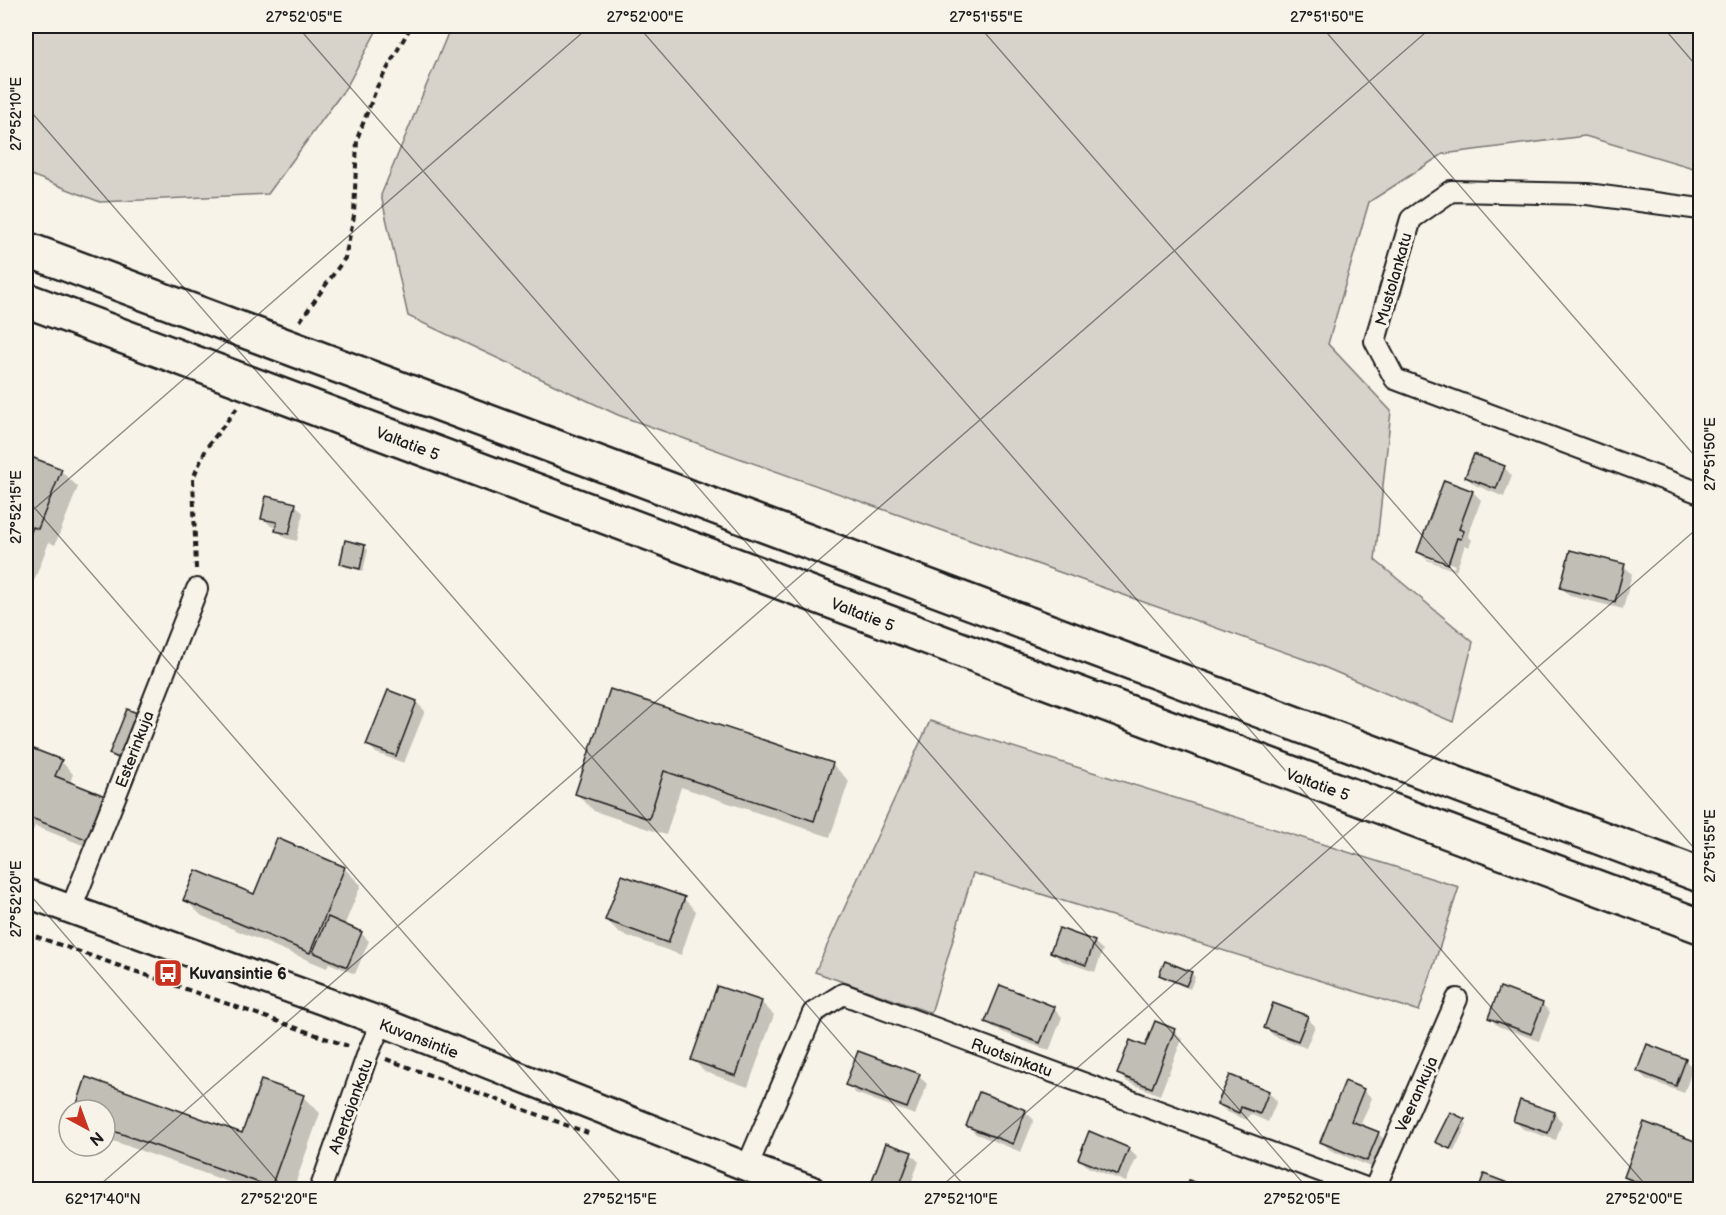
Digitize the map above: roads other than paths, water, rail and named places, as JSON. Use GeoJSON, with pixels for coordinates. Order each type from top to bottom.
{"type":"FeatureCollection","features":[{"type":"Feature","properties":{"kind":"highway"},"geometry":{"type":"LineString","coordinates":[[26,249],[1701,875]]}},
{"type":"Feature","properties":{"kind":"highway","name":"Valtatie 5"},"geometry":{"type":"LineString","coordinates":[[26,300],[1701,926]]}},
{"type":"Feature","properties":{"kind":"street","name":"Mustolankatu"},"geometry":{"type":"LineString","coordinates":[[1701,209],[1587,194],[1450,191],[1411,219],[1375,341],[1395,379],[1701,493]]}},
{"type":"Feature","properties":{"kind":"street","name":"Esterinkuja"},"geometry":{"type":"LineString","coordinates":[[71,909],[197,589]]}},
{"type":"Feature","properties":{"kind":"street","name":"Kuvansintie"},"geometry":{"type":"LineString","coordinates":[[26,893],[382,1022],[747,1167],[811,1190]]}},
{"type":"Feature","properties":{"kind":"street","name":"Ruotsinkatu"},"geometry":{"type":"LineString","coordinates":[[747,1167],[813,1012],[843,994],[1373,1190]]}},
{"type":"Feature","properties":{"kind":"street","name":"Veerankuja"},"geometry":{"type":"LineString","coordinates":[[1373,1190],[1457,999]]}},
{"type":"Feature","properties":{"kind":"street","name":"Ahertajankatu"},"geometry":{"type":"LineString","coordinates":[[320,1190],[382,1022]]}},
{"type":"Feature","properties":{"kind":"place","name":"Kuvansintie 6"},"geometry":{"type":"Point","coordinates":[168,973]}}]}
